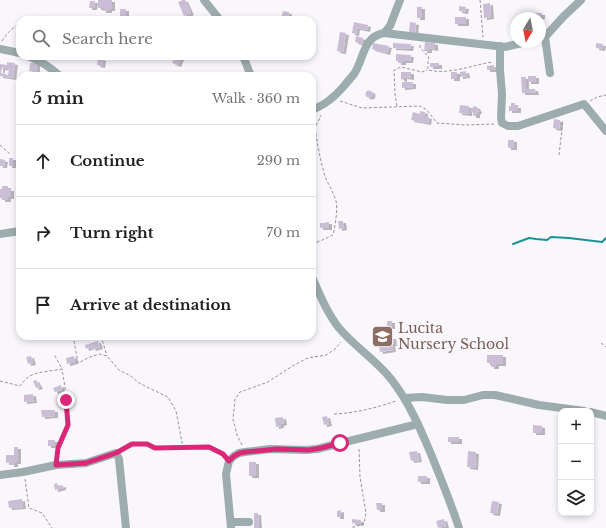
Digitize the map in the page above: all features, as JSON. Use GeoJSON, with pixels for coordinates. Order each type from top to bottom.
{"type":"FeatureCollection","features":[{"type":"Feature","properties":{"kind":"street"},"geometry":{"type":"LineString","coordinates":[[204,0],[217,16]]}},
{"type":"Feature","properties":{"kind":"street"},"geometry":{"type":"LineString","coordinates":[[384,33],[390,26],[400,0]]}},
{"type":"Feature","properties":{"kind":"street"},"geometry":{"type":"LineString","coordinates":[[546,34],[581,0]]}},
{"type":"Feature","properties":{"kind":"street"},"geometry":{"type":"LineString","coordinates":[[316,108],[333,98],[353,75],[369,41],[378,34],[384,33],[500,46],[510,46]]}},
{"type":"Feature","properties":{"kind":"street"},"geometry":{"type":"LineString","coordinates":[[500,46],[502,123],[508,126],[518,126],[584,104],[606,131]]}},
{"type":"Feature","properties":{"kind":"street"},"geometry":{"type":"LineString","coordinates":[[544,48],[550,73]]}},
{"type":"Feature","properties":{"kind":"street"},"geometry":{"type":"LineString","coordinates":[[0,49],[16,52]]}},
{"type":"Feature","properties":{"kind":"street"},"geometry":{"type":"LineString","coordinates":[[40,60],[56,72]]}},
{"type":"Feature","properties":{"kind":"street"},"geometry":{"type":"LineString","coordinates":[[245,60],[249,72]]}},
{"type":"Feature","properties":{"kind":"street"},"geometry":{"type":"LineString","coordinates":[[0,234],[16,232]]}},
{"type":"Feature","properties":{"kind":"street"},"geometry":{"type":"LineString","coordinates":[[316,286],[332,318],[345,334],[375,362],[405,398],[418,424],[452,505],[459,528]]}},
{"type":"Feature","properties":{"kind":"street"},"geometry":{"type":"LineString","coordinates":[[405,398],[422,397],[447,400],[464,400],[482,395],[495,395],[539,406],[558,408]]}},
{"type":"Feature","properties":{"kind":"street"},"geometry":{"type":"LineString","coordinates":[[594,413],[606,416]]}},
{"type":"Feature","properties":{"kind":"street"},"geometry":{"type":"LineString","coordinates":[[249,522],[231,525],[226,474],[229,461],[234,456],[245,452],[277,449],[317,449],[418,424]]}},
{"type":"Feature","properties":{"kind":"street"},"geometry":{"type":"LineString","coordinates":[[0,475],[56,465],[86,463],[116,453],[119,459],[126,528]]}},
{"type":"Feature","properties":{"kind":"path"},"geometry":{"type":"LineString","coordinates":[[480,0],[484,44]]}},
{"type":"Feature","properties":{"kind":"path"},"geometry":{"type":"LineString","coordinates":[[0,45],[7,33],[16,26]]}},
{"type":"Feature","properties":{"kind":"path"},"geometry":{"type":"LineString","coordinates":[[419,37],[420,48],[429,57],[428,70]]}},
{"type":"Feature","properties":{"kind":"path"},"geometry":{"type":"LineString","coordinates":[[398,107],[395,94],[394,70],[401,67],[422,72],[428,70],[444,72],[500,60]]}},
{"type":"Feature","properties":{"kind":"path"},"geometry":{"type":"LineString","coordinates":[[584,104],[597,97],[606,95]]}},
{"type":"Feature","properties":{"kind":"path"},"geometry":{"type":"LineString","coordinates":[[333,98],[362,108],[420,106],[427,110],[437,124],[465,126],[502,123]]}},
{"type":"Feature","properties":{"kind":"path"},"geometry":{"type":"LineString","coordinates":[[316,125],[323,105]]}},
{"type":"Feature","properties":{"kind":"path"},"geometry":{"type":"LineString","coordinates":[[558,113],[563,121],[559,155]]}},
{"type":"Feature","properties":{"kind":"path"},"geometry":{"type":"LineString","coordinates":[[316,133],[324,173],[336,203],[336,225],[333,235],[316,242]]}},
{"type":"Feature","properties":{"kind":"path"},"geometry":{"type":"LineString","coordinates":[[0,145],[10,154]]}},
{"type":"Feature","properties":{"kind":"path"},"geometry":{"type":"LineString","coordinates":[[245,452],[237,435],[234,419],[235,398],[240,392],[268,382],[294,365],[308,358],[326,355],[335,349],[345,334]]}},
{"type":"Feature","properties":{"kind":"path"},"geometry":{"type":"LineString","coordinates":[[74,340],[78,363],[99,354],[108,356]]}},
{"type":"Feature","properties":{"kind":"path"},"geometry":{"type":"LineString","coordinates":[[102,340],[108,356],[119,370],[168,397],[176,411],[183,448]]}},
{"type":"Feature","properties":{"kind":"path"},"geometry":{"type":"LineString","coordinates":[[601,343],[606,347]]}},
{"type":"Feature","properties":{"kind":"path"},"geometry":{"type":"LineString","coordinates":[[54,354],[62,369],[68,425],[58,448],[56,465]]}},
{"type":"Feature","properties":{"kind":"path"},"geometry":{"type":"LineString","coordinates":[[0,381],[20,386],[32,375],[62,369]]}},
{"type":"Feature","properties":{"kind":"path"},"geometry":{"type":"LineString","coordinates":[[334,414],[349,414],[372,409],[405,398]]}},
{"type":"Feature","properties":{"kind":"path"},"geometry":{"type":"LineString","coordinates":[[353,528],[364,524],[366,513],[360,477],[359,439]]}},
{"type":"Feature","properties":{"kind":"path"},"geometry":{"type":"LineString","coordinates":[[116,453],[132,444],[147,444],[155,448],[209,447],[223,454],[229,461]]}},
{"type":"Feature","properties":{"kind":"path"},"geometry":{"type":"LineString","coordinates":[[23,472],[29,508],[42,513],[52,528]]}},
{"type":"Feature","properties":{"kind":"building"},"geometry":{"type":"Polygon","coordinates":[[[98,0],[112,0],[112,9],[109,9],[109,11],[103,11],[103,8],[98,8],[98,0]]]}},
{"type":"Feature","properties":{"kind":"building"},"geometry":{"type":"Polygon","coordinates":[[[185,0],[191,13],[184,16],[178,2],[185,0]]]}},
{"type":"Feature","properties":{"kind":"building"},"geometry":{"type":"Polygon","coordinates":[[[90,1],[95,1],[94,8],[89,8],[90,1]]]}},
{"type":"Feature","properties":{"kind":"building"},"geometry":{"type":"Polygon","coordinates":[[[490,3],[491,17],[484,18],[483,4],[490,3]]]}},
{"type":"Feature","properties":{"kind":"building"},"geometry":{"type":"Polygon","coordinates":[[[459,6],[466,7],[465,12],[459,11],[459,6]]]}},
{"type":"Feature","properties":{"kind":"building"},"geometry":{"type":"Polygon","coordinates":[[[417,7],[422,7],[422,18],[417,18],[417,7]]]}},
{"type":"Feature","properties":{"kind":"building"},"geometry":{"type":"Polygon","coordinates":[[[120,9],[126,9],[126,16],[120,16],[120,9]]]}},
{"type":"Feature","properties":{"kind":"building"},"geometry":{"type":"Polygon","coordinates":[[[283,11],[289,12],[288,16],[282,16],[283,11]]]}},
{"type":"Feature","properties":{"kind":"building"},"geometry":{"type":"Polygon","coordinates":[[[455,17],[466,17],[466,24],[455,24],[455,17]]]}},
{"type":"Feature","properties":{"kind":"building"},"geometry":{"type":"Polygon","coordinates":[[[354,22],[368,25],[367,30],[357,28],[356,34],[352,33],[354,22]]]}},
{"type":"Feature","properties":{"kind":"building"},"geometry":{"type":"Polygon","coordinates":[[[410,22],[416,23],[415,33],[409,32],[410,22]]]}},
{"type":"Feature","properties":{"kind":"building"},"geometry":{"type":"Polygon","coordinates":[[[340,32],[346,33],[343,52],[337,51],[340,32]]]}},
{"type":"Feature","properties":{"kind":"building"},"geometry":{"type":"Polygon","coordinates":[[[356,36],[363,38],[362,44],[355,42],[356,36]]]}},
{"type":"Feature","properties":{"kind":"building"},"geometry":{"type":"Polygon","coordinates":[[[425,42],[435,43],[435,49],[429,48],[429,51],[424,51],[425,42]]]}},
{"type":"Feature","properties":{"kind":"building"},"geometry":{"type":"Polygon","coordinates":[[[373,43],[389,46],[387,53],[372,49],[373,43]]]}},
{"type":"Feature","properties":{"kind":"building"},"geometry":{"type":"Polygon","coordinates":[[[393,43],[411,44],[410,49],[393,48],[393,43]]]}},
{"type":"Feature","properties":{"kind":"building"},"geometry":{"type":"Polygon","coordinates":[[[596,43],[603,44],[602,49],[596,48],[596,43]]]}},
{"type":"Feature","properties":{"kind":"building"},"geometry":{"type":"Polygon","coordinates":[[[396,54],[411,55],[410,61],[398,63],[398,61],[396,61],[396,54]]]}},
{"type":"Feature","properties":{"kind":"building"},"geometry":{"type":"Polygon","coordinates":[[[98,60],[103,60],[102,66],[97,65],[98,60]]]}},
{"type":"Feature","properties":{"kind":"building"},"geometry":{"type":"Polygon","coordinates":[[[173,60],[180,60],[178,65],[172,63],[173,60]]]}},
{"type":"Feature","properties":{"kind":"building"},"geometry":{"type":"Polygon","coordinates":[[[7,62],[15,63],[13,78],[0,76],[0,64],[7,65],[7,62]],[[2,68],[1,73],[8,75],[9,69],[2,68]]]}},
{"type":"Feature","properties":{"kind":"building"},"geometry":{"type":"Polygon","coordinates":[[[30,63],[37,63],[37,72],[29,71],[30,63]]]}},
{"type":"Feature","properties":{"kind":"building"},"geometry":{"type":"Polygon","coordinates":[[[430,63],[439,63],[439,67],[430,67],[430,63]]]}},
{"type":"Feature","properties":{"kind":"building"},"geometry":{"type":"Polygon","coordinates":[[[494,65],[495,70],[487,70],[487,66],[494,65]]]}},
{"type":"Feature","properties":{"kind":"building"},"geometry":{"type":"Polygon","coordinates":[[[466,71],[467,76],[460,77],[460,72],[466,71]]]}},
{"type":"Feature","properties":{"kind":"building"},"geometry":{"type":"Polygon","coordinates":[[[401,72],[411,72],[411,78],[404,77],[404,80],[401,79],[401,72]]]}},
{"type":"Feature","properties":{"kind":"building"},"geometry":{"type":"Polygon","coordinates":[[[451,72],[457,72],[457,79],[451,79],[451,72]]]}},
{"type":"Feature","properties":{"kind":"building"},"geometry":{"type":"Polygon","coordinates":[[[528,76],[536,76],[536,82],[528,82],[528,76]]]}},
{"type":"Feature","properties":{"kind":"building"},"geometry":{"type":"Polygon","coordinates":[[[521,77],[526,77],[526,89],[535,89],[536,93],[522,93],[521,77]]]}},
{"type":"Feature","properties":{"kind":"building"},"geometry":{"type":"Polygon","coordinates":[[[402,82],[413,82],[413,87],[402,88],[402,82]]]}},
{"type":"Feature","properties":{"kind":"building"},"geometry":{"type":"Polygon","coordinates":[[[369,91],[372,94],[369,97],[366,94],[369,91]]]}},
{"type":"Feature","properties":{"kind":"building"},"geometry":{"type":"Polygon","coordinates":[[[511,103],[515,103],[515,106],[518,106],[518,111],[509,111],[509,106],[511,106],[511,103]]]}},
{"type":"Feature","properties":{"kind":"building"},"geometry":{"type":"Polygon","coordinates":[[[460,105],[469,106],[469,114],[459,113],[460,105]]]}},
{"type":"Feature","properties":{"kind":"building"},"geometry":{"type":"Polygon","coordinates":[[[474,106],[477,107],[479,111],[477,116],[473,116],[471,110],[474,106]]]}},
{"type":"Feature","properties":{"kind":"building"},"geometry":{"type":"Polygon","coordinates":[[[420,111],[425,112],[425,116],[429,117],[428,123],[411,120],[413,112],[420,114],[420,111]]]}},
{"type":"Feature","properties":{"kind":"building"},"geometry":{"type":"Polygon","coordinates":[[[554,119],[560,120],[559,129],[553,128],[554,119]]]}},
{"type":"Feature","properties":{"kind":"building"},"geometry":{"type":"Polygon","coordinates":[[[508,140],[514,140],[514,148],[508,148],[508,140]]]}},
{"type":"Feature","properties":{"kind":"building"},"geometry":{"type":"Polygon","coordinates":[[[9,158],[13,158],[13,166],[9,166],[9,158]]]}},
{"type":"Feature","properties":{"kind":"building"},"geometry":{"type":"Polygon","coordinates":[[[0,159],[5,160],[4,166],[0,166],[0,159]]]}},
{"type":"Feature","properties":{"kind":"building"},"geometry":{"type":"Polygon","coordinates":[[[2,186],[8,186],[8,189],[11,189],[11,197],[8,197],[8,200],[2,200],[2,198],[0,198],[0,189],[2,189],[2,186]]]}},
{"type":"Feature","properties":{"kind":"building"},"geometry":{"type":"Polygon","coordinates":[[[338,221],[343,221],[344,228],[339,229],[338,221]]]}},
{"type":"Feature","properties":{"kind":"building"},"geometry":{"type":"Polygon","coordinates":[[[329,222],[329,228],[320,228],[320,223],[329,222]]]}},
{"type":"Feature","properties":{"kind":"building"},"geometry":{"type":"Polygon","coordinates":[[[387,321],[392,321],[392,327],[387,327],[387,321]]]}},
{"type":"Feature","properties":{"kind":"building"},"geometry":{"type":"Polygon","coordinates":[[[387,337],[393,337],[393,350],[380,352],[379,346],[387,345],[387,337]]]}},
{"type":"Feature","properties":{"kind":"building"},"geometry":{"type":"Polygon","coordinates":[[[98,341],[100,347],[86,349],[85,345],[98,341]]]}},
{"type":"Feature","properties":{"kind":"building"},"geometry":{"type":"Polygon","coordinates":[[[486,341],[496,341],[496,347],[487,347],[486,341]]]}},
{"type":"Feature","properties":{"kind":"building"},"geometry":{"type":"Polygon","coordinates":[[[487,355],[503,355],[503,364],[496,364],[496,367],[491,367],[491,363],[487,363],[487,355]]]}},
{"type":"Feature","properties":{"kind":"building"},"geometry":{"type":"Polygon","coordinates":[[[31,356],[33,363],[28,364],[26,357],[31,356]]]}},
{"type":"Feature","properties":{"kind":"building"},"geometry":{"type":"Polygon","coordinates":[[[74,356],[75,362],[67,364],[66,358],[74,356]]]}},
{"type":"Feature","properties":{"kind":"building"},"geometry":{"type":"Polygon","coordinates":[[[36,380],[40,387],[36,388],[33,381],[36,380]]]}},
{"type":"Feature","properties":{"kind":"building"},"geometry":{"type":"Polygon","coordinates":[[[61,385],[62,390],[55,392],[53,388],[61,385]]]}},
{"type":"Feature","properties":{"kind":"building"},"geometry":{"type":"Polygon","coordinates":[[[33,394],[34,401],[24,402],[24,395],[33,394]]]}},
{"type":"Feature","properties":{"kind":"building"},"geometry":{"type":"Polygon","coordinates":[[[41,410],[55,410],[55,416],[42,417],[41,410]]]}},
{"type":"Feature","properties":{"kind":"building"},"geometry":{"type":"Polygon","coordinates":[[[327,416],[329,424],[324,425],[322,417],[327,416]]]}},
{"type":"Feature","properties":{"kind":"building"},"geometry":{"type":"Polygon","coordinates":[[[283,417],[284,423],[281,424],[281,426],[276,427],[275,418],[283,417]]]}},
{"type":"Feature","properties":{"kind":"building"},"geometry":{"type":"Polygon","coordinates":[[[533,425],[542,426],[542,433],[533,433],[533,425]]]}},
{"type":"Feature","properties":{"kind":"building"},"geometry":{"type":"Polygon","coordinates":[[[448,437],[459,437],[459,442],[448,442],[448,437]]]}},
{"type":"Feature","properties":{"kind":"building"},"geometry":{"type":"Polygon","coordinates":[[[48,440],[55,440],[55,446],[48,446],[48,440]]]}},
{"type":"Feature","properties":{"kind":"building"},"geometry":{"type":"Polygon","coordinates":[[[14,447],[18,447],[18,462],[15,462],[15,465],[11,465],[11,462],[6,463],[6,455],[14,455],[14,447]]]}},
{"type":"Feature","properties":{"kind":"building"},"geometry":{"type":"Polygon","coordinates":[[[417,451],[419,460],[411,461],[409,452],[417,451]]]}},
{"type":"Feature","properties":{"kind":"building"},"geometry":{"type":"Polygon","coordinates":[[[468,451],[476,452],[475,468],[467,467],[468,451]]]}},
{"type":"Feature","properties":{"kind":"building"},"geometry":{"type":"Polygon","coordinates":[[[249,462],[256,462],[256,476],[249,476],[249,462]]]}},
{"type":"Feature","properties":{"kind":"building"},"geometry":{"type":"Polygon","coordinates":[[[418,476],[427,476],[427,482],[418,482],[418,476]]]}},
{"type":"Feature","properties":{"kind":"building"},"geometry":{"type":"Polygon","coordinates":[[[57,483],[58,486],[63,485],[63,488],[55,490],[54,484],[57,483]]]}},
{"type":"Feature","properties":{"kind":"building"},"geometry":{"type":"Polygon","coordinates":[[[22,499],[23,507],[9,508],[8,501],[22,499]]]}},
{"type":"Feature","properties":{"kind":"building"},"geometry":{"type":"Polygon","coordinates":[[[492,501],[499,502],[497,514],[490,513],[492,501]]]}},
{"type":"Feature","properties":{"kind":"building"},"geometry":{"type":"Polygon","coordinates":[[[376,503],[382,503],[382,510],[377,510],[376,503]]]}},
{"type":"Feature","properties":{"kind":"building"},"geometry":{"type":"Polygon","coordinates":[[[341,510],[341,517],[337,517],[337,511],[341,510]]]}},
{"type":"Feature","properties":{"kind":"building"},"geometry":{"type":"Polygon","coordinates":[[[254,513],[258,513],[259,528],[254,528],[254,513]]]}},
{"type":"Feature","properties":{"kind":"building"},"geometry":{"type":"Polygon","coordinates":[[[352,519],[361,520],[360,524],[352,523],[352,519]]]}},
{"type":"Feature","properties":{"kind":"building"},"geometry":{"type":"Polygon","coordinates":[[[444,519],[446,526],[438,528],[436,521],[444,519]]]}},
{"type":"Feature","properties":{"kind":"waterway"},"geometry":{"type":"LineString","coordinates":[[513,244],[529,238],[547,240],[551,237],[602,242],[606,238]]}},
{"type":"Feature","properties":{"kind":"place","name":"Lucita Nursery School"},"geometry":{"type":"Point","coordinates":[383,336]}},
{"type":"Feature","properties":{"kind":"route"},"geometry":{"type":"LineString","coordinates":[[66,400],[68,425],[58,448],[56,465],[86,463],[116,453],[132,444],[147,444],[155,448],[209,447],[223,454],[229,461],[240,453],[256,450],[309,450],[340,443]]}}]}
